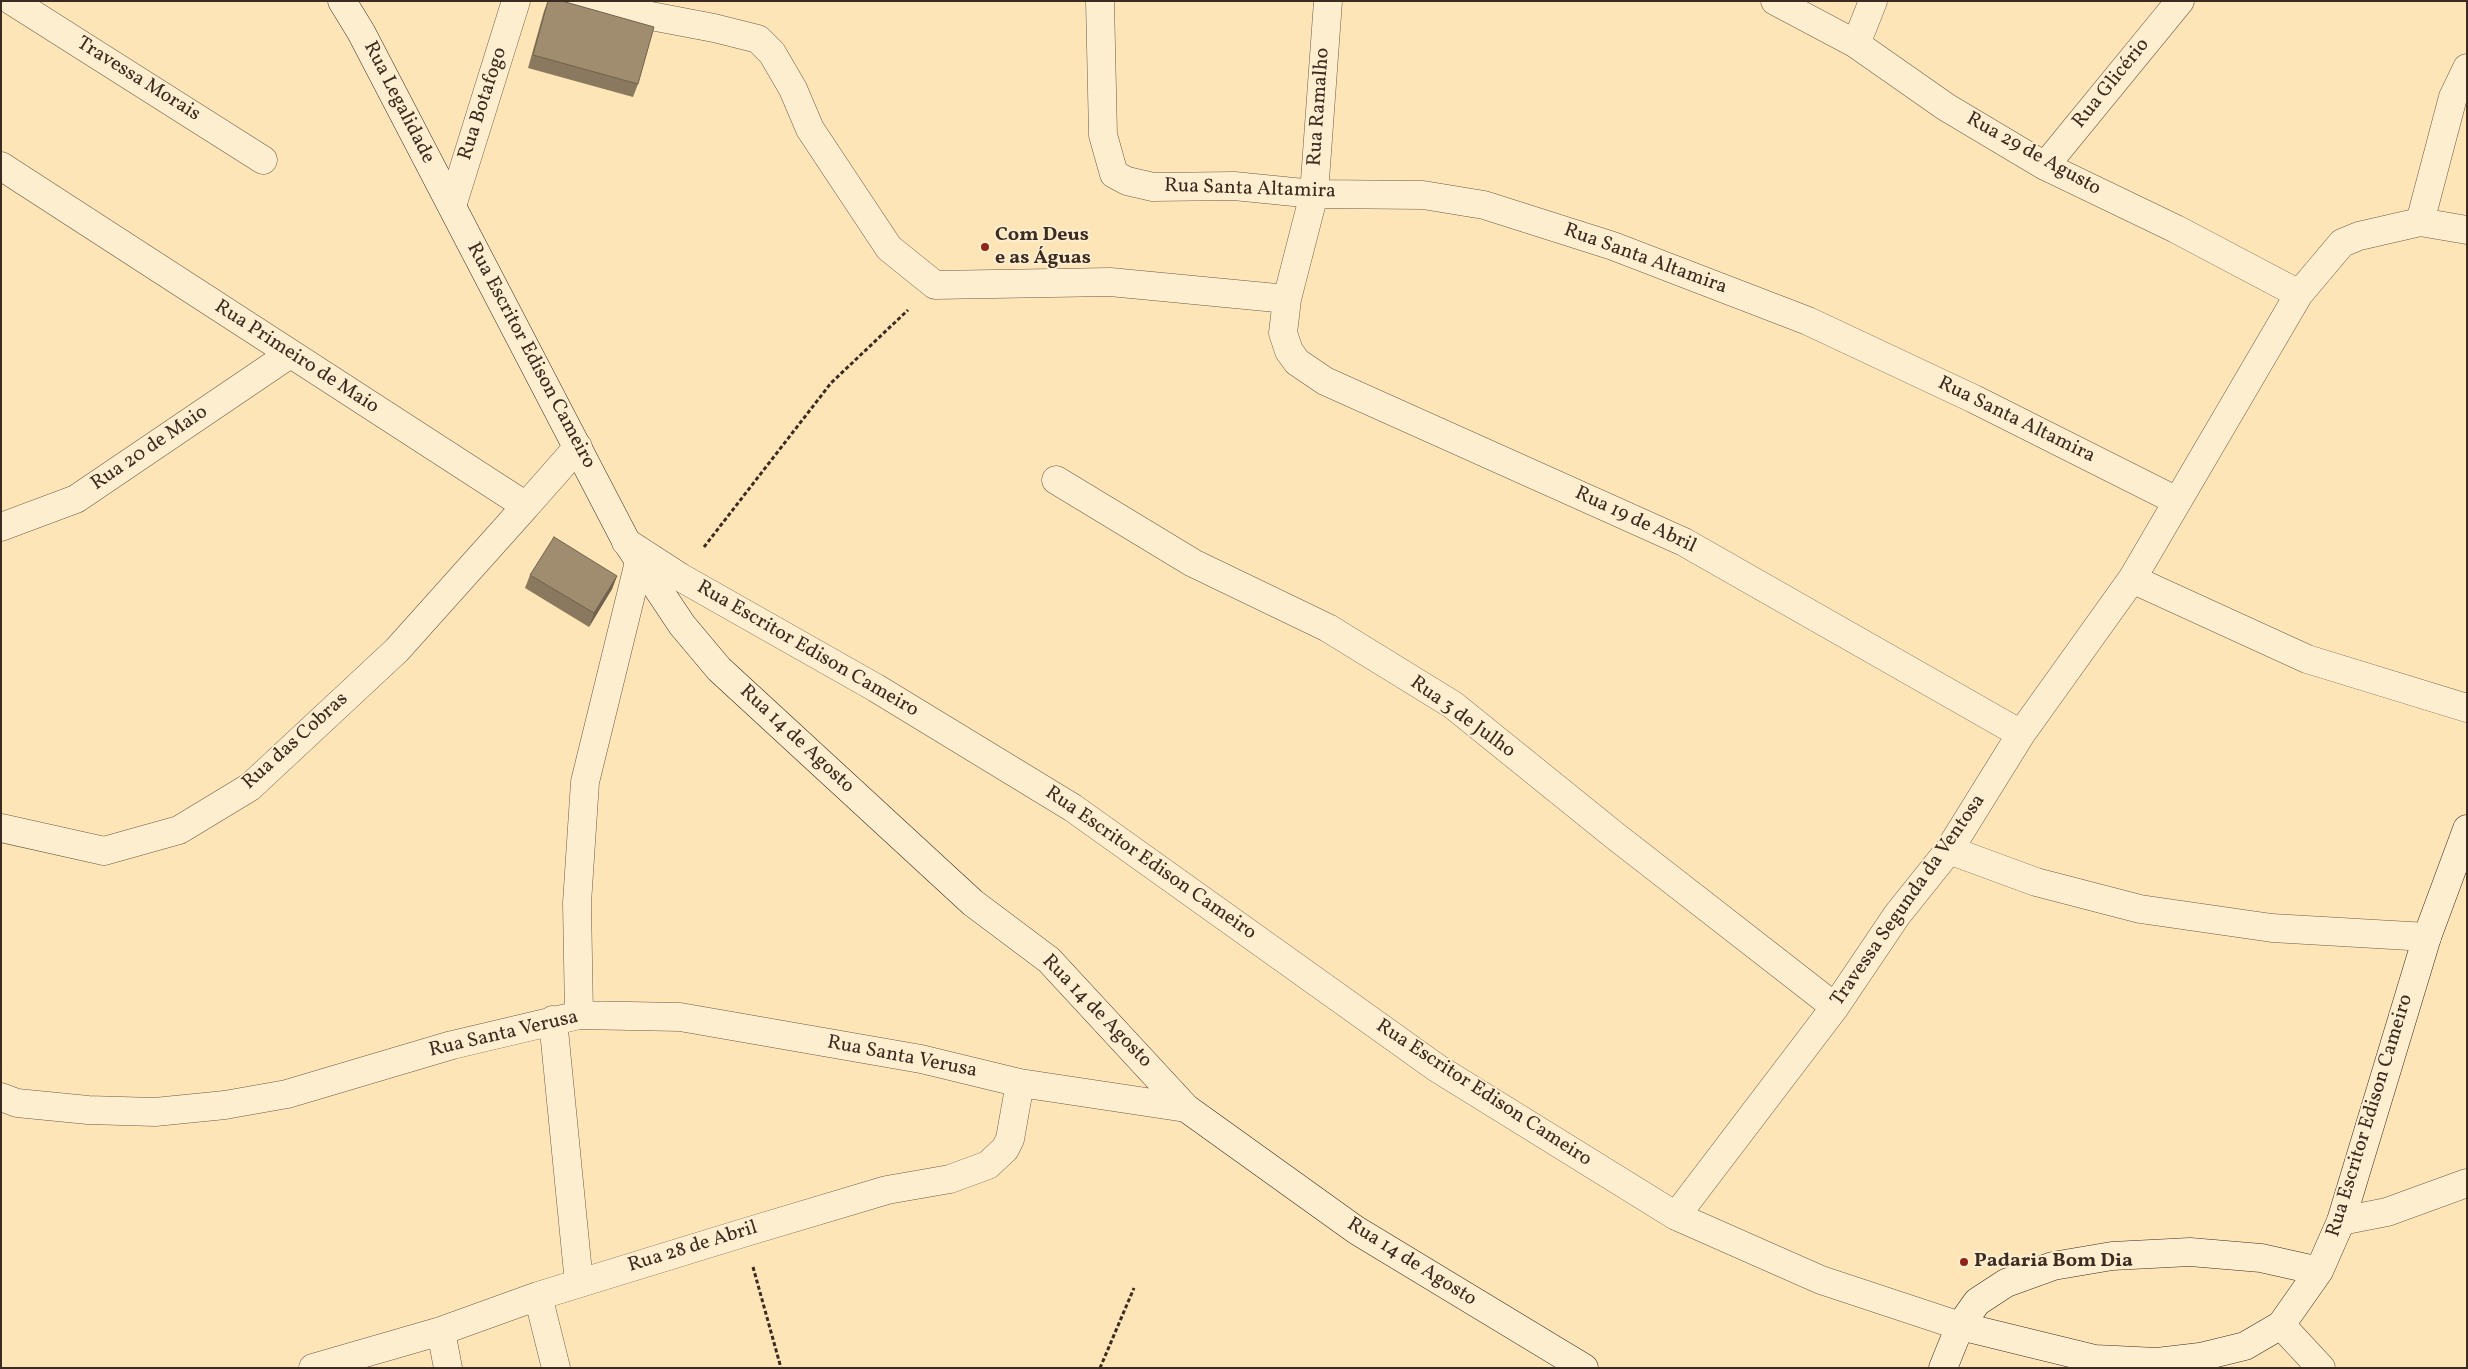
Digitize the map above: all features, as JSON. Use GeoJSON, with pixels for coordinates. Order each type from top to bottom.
{"type":"FeatureCollection","features":[{"type":"Feature","properties":{"kind":"street","name":"Travessa Morais"},"geometry":{"type":"LineString","coordinates":[[12,1],[263,160]]}},
{"type":"Feature","properties":{"kind":"street","name":"Rua Legalidade"},"geometry":{"type":"LineString","coordinates":[[342,1],[361,32],[452,206]]}},
{"type":"Feature","properties":{"kind":"street","name":"Rua Botafogo"},"geometry":{"type":"LineString","coordinates":[[452,206],[516,1]]}},
{"type":"Feature","properties":{"kind":"street"},"geometry":{"type":"LineString","coordinates":[[572,1],[714,28],[758,39],[772,53],[793,90],[810,129],[889,248],[935,285],[1110,282],[1287,299]]}},
{"type":"Feature","properties":{"kind":"street","name":"Rua Santa Altamira"},"geometry":{"type":"LineString","coordinates":[[1100,1],[1102,135],[1114,174],[1127,181],[1153,187],[1234,186],[1314,194],[1423,195],[1484,205],[1613,246],[1808,321],[1974,399],[2177,501]]}},
{"type":"Feature","properties":{"kind":"street","name":"Rua Ramalho"},"geometry":{"type":"LineString","coordinates":[[1287,299],[1314,194],[1328,1]]}},
{"type":"Feature","properties":{"kind":"street","name":"Rua 29 de Agusto"},"geometry":{"type":"LineString","coordinates":[[1775,1],[1856,44],[1946,106],[2045,166],[2176,229],[2299,294]]}},
{"type":"Feature","properties":{"kind":"street"},"geometry":{"type":"LineString","coordinates":[[1856,44],[1872,1]]}},
{"type":"Feature","properties":{"kind":"street","name":"Rua Glicério"},"geometry":{"type":"LineString","coordinates":[[2045,166],[2180,1]]}},
{"type":"Feature","properties":{"kind":"street"},"geometry":{"type":"LineString","coordinates":[[2467,68],[2453,97],[2420,222],[2467,230]]}},
{"type":"Feature","properties":{"kind":"street","name":"Rua Primeiro de Maio"},"geometry":{"type":"LineString","coordinates":[[1,166],[526,506]]}},
{"type":"Feature","properties":{"kind":"street","name":"Rua Escritor Edison Cameiro"},"geometry":{"type":"LineString","coordinates":[[452,206],[632,552],[876,688],[1073,808],[1437,1068],[1676,1216],[1821,1280],[1960,1326],[2095,1359],[2157,1362],[2200,1357],[2245,1346],[2281,1325],[2319,1270],[2341,1222],[2427,937],[2467,828]]}},
{"type":"Feature","properties":{"kind":"street","name":"Travessa Segunda da Ventosa"},"geometry":{"type":"LineString","coordinates":[[1676,1216],[1835,1007],[1897,915],[1949,850],[2021,734],[2132,579],[2299,294],[2342,244],[2359,236],[2420,222]]}},
{"type":"Feature","properties":{"kind":"street","name":"Rua 19 de Abril"},"geometry":{"type":"LineString","coordinates":[[1287,299],[1283,333],[1289,352],[1297,362],[1325,381],[1684,542],[2021,734]]}},
{"type":"Feature","properties":{"kind":"street","name":"Rua 20 de Maio"},"geometry":{"type":"LineString","coordinates":[[1,527],[76,499],[290,354]]}},
{"type":"Feature","properties":{"kind":"street"},"geometry":{"type":"LineString","coordinates":[[526,506],[578,447]]}},
{"type":"Feature","properties":{"kind":"street","name":"Rua 3 de Julho"},"geometry":{"type":"LineString","coordinates":[[1056,480],[1193,563],[1328,628],[1453,706],[1614,835],[1835,1007]]}},
{"type":"Feature","properties":{"kind":"street","name":"Rua das Cobras"},"geometry":{"type":"LineString","coordinates":[[1,828],[104,851],[179,830],[250,787],[397,650],[526,506]]}},
{"type":"Feature","properties":{"kind":"street"},"geometry":{"type":"LineString","coordinates":[[579,1283],[566,1017],[577,903],[585,782],[632,552]]}},
{"type":"Feature","properties":{"kind":"street","name":"Rua 14 de Agosto"},"geometry":{"type":"LineString","coordinates":[[632,552],[682,625],[719,669],[972,903],[1050,960],[1186,1108],[1356,1230],[1584,1368]]}},
{"type":"Feature","properties":{"kind":"street"},"geometry":{"type":"LineString","coordinates":[[2132,579],[2307,659],[2467,708]]}},
{"type":"Feature","properties":{"kind":"street"},"geometry":{"type":"LineString","coordinates":[[1949,850],[2036,882],[2140,909],[2272,928],[2427,937]]}},
{"type":"Feature","properties":{"kind":"street","name":"Rua Santa Verusa"},"geometry":{"type":"LineString","coordinates":[[1,1097],[17,1103],[88,1110],[156,1112],[225,1105],[287,1094],[452,1045],[566,1017],[680,1017],[921,1059],[1020,1083],[1186,1108]]}},
{"type":"Feature","properties":{"kind":"street","name":"Rua 28 de Abril"},"geometry":{"type":"LineString","coordinates":[[313,1368],[441,1331],[538,1296],[743,1233],[888,1190],[950,1179],[988,1165],[1005,1150],[1010,1139],[1020,1083]]}},
{"type":"Feature","properties":{"kind":"street"},"geometry":{"type":"LineString","coordinates":[[2341,1222],[2387,1212],[2467,1183]]}},
{"type":"Feature","properties":{"kind":"street"},"geometry":{"type":"LineString","coordinates":[[1943,1368],[1960,1326],[1977,1302],[2006,1283],[2053,1266],[2112,1256],[2190,1252],[2260,1258],[2319,1270]]}},
{"type":"Feature","properties":{"kind":"street"},"geometry":{"type":"LineString","coordinates":[[538,1296],[556,1368]]}},
{"type":"Feature","properties":{"kind":"street"},"geometry":{"type":"LineString","coordinates":[[2281,1325],[2322,1368]]}},
{"type":"Feature","properties":{"kind":"street"},"geometry":{"type":"LineString","coordinates":[[441,1331],[448,1368]]}},
{"type":"Feature","properties":{"kind":"path"},"geometry":{"type":"LineString","coordinates":[[680,578],[831,383],[935,285]]}},
{"type":"Feature","properties":{"kind":"path"},"geometry":{"type":"LineString","coordinates":[[743,1233],[781,1368]]}},
{"type":"Feature","properties":{"kind":"path"},"geometry":{"type":"LineString","coordinates":[[1100,1368],[1134,1288]]}},
{"type":"Feature","properties":{"kind":"building"},"geometry":{"type":"Polygon","coordinates":[[[548,1],[562,1],[654,27],[638,84],[533,55],[548,1]]]}},
{"type":"Feature","properties":{"kind":"building"},"geometry":{"type":"Polygon","coordinates":[[[554,537],[617,576],[594,613],[530,575],[554,537]]]}},
{"type":"Feature","properties":{"kind":"place","name":"Com Deus e as Águas"},"geometry":{"type":"Point","coordinates":[985,247]}},
{"type":"Feature","properties":{"kind":"place","name":"Padaria Bom Dia"},"geometry":{"type":"Point","coordinates":[1964,1262]}}]}
